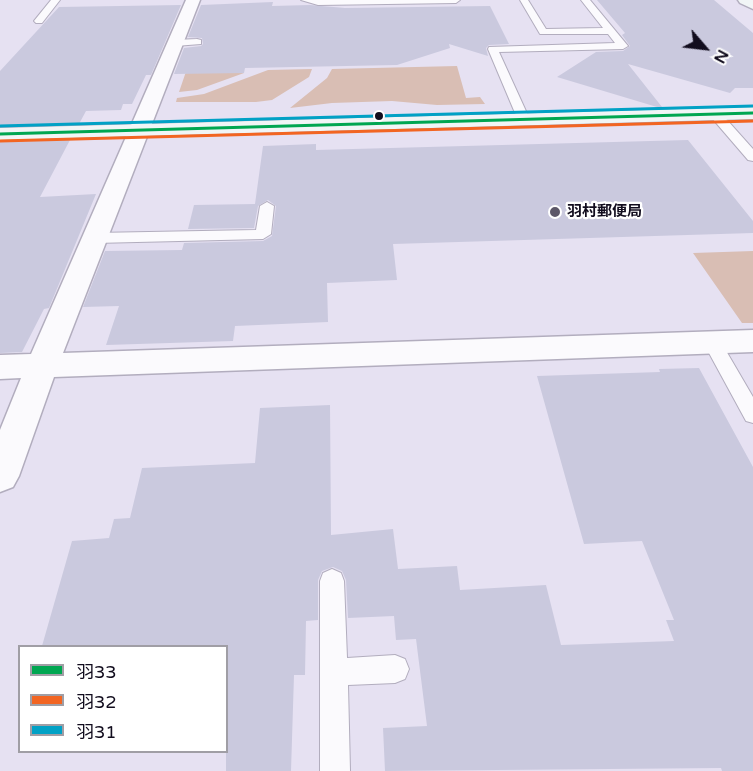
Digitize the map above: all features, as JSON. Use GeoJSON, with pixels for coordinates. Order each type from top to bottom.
{"type":"FeatureCollection","features":[{"type":"Feature","properties":{"kind":"street"},"geometry":{"type":"LineString","coordinates":[[0,476],[138,130],[186,43],[193,0]]}},
{"type":"Feature","properties":{"kind":"street"},"geometry":{"type":"LineString","coordinates":[[745,0],[753,4]]}},
{"type":"Feature","properties":{"kind":"street"},"geometry":{"type":"LineString","coordinates":[[0,134],[753,113]]}},
{"type":"Feature","properties":{"kind":"street"},"geometry":{"type":"LineString","coordinates":[[0,367],[753,341]]}},
{"type":"Feature","properties":{"kind":"lane"},"geometry":{"type":"LineString","coordinates":[[39,21],[56,0]]}},
{"type":"Feature","properties":{"kind":"lane"},"geometry":{"type":"LineString","coordinates":[[305,0],[318,2],[456,0]]}},
{"type":"Feature","properties":{"kind":"lane"},"geometry":{"type":"LineString","coordinates":[[524,0],[543,32],[610,31]]}},
{"type":"Feature","properties":{"kind":"lane"},"geometry":{"type":"LineString","coordinates":[[524,120],[493,49],[623,46],[585,0]]}},
{"type":"Feature","properties":{"kind":"lane"},"geometry":{"type":"LineString","coordinates":[[715,114],[753,157]]}},
{"type":"Feature","properties":{"kind":"lane"},"geometry":{"type":"LineString","coordinates":[[95,238],[263,234],[267,206]]}},
{"type":"Feature","properties":{"kind":"lane"},"geometry":{"type":"LineString","coordinates":[[712,342],[753,415]]}},
{"type":"Feature","properties":{"kind":"lane"},"geometry":{"type":"LineString","coordinates":[[332,581],[335,771]]}},
{"type":"Feature","properties":{"kind":"lane"},"geometry":{"type":"LineString","coordinates":[[334,672],[395,669]]}},
{"type":"Feature","properties":{"kind":"shaded area"},"geometry":{"type":"Polygon","coordinates":[[[191,57],[244,73],[197,90],[179,92],[191,57]]]}},
{"type":"Feature","properties":{"kind":"shaded area"},"geometry":{"type":"Polygon","coordinates":[[[457,66],[466,98],[480,97],[485,104],[437,105],[392,101],[332,103],[290,108],[327,78],[332,69],[457,66]]]}},
{"type":"Feature","properties":{"kind":"shaded area"},"geometry":{"type":"Polygon","coordinates":[[[312,69],[309,77],[272,100],[176,102],[177,98],[204,94],[268,70],[312,69]]]}},
{"type":"Feature","properties":{"kind":"shaded area"},"geometry":{"type":"Polygon","coordinates":[[[753,251],[753,323],[742,323],[693,253],[753,251]]]}},
{"type":"Feature","properties":{"kind":"building"},"geometry":{"type":"Polygon","coordinates":[[[597,0],[714,0],[753,33],[753,88],[735,88],[730,93],[628,64],[662,107],[657,107],[557,77],[596,52],[623,51],[630,46],[622,35],[625,33],[597,0]]]}},
{"type":"Feature","properties":{"kind":"building"},"geometry":{"type":"Polygon","coordinates":[[[273,2],[272,6],[310,5],[345,8],[490,6],[509,44],[489,45],[486,48],[488,56],[449,44],[450,48],[397,65],[245,68],[244,73],[174,74],[184,48],[203,44],[202,38],[188,37],[201,5],[273,2]]]}},
{"type":"Feature","properties":{"kind":"building"},"geometry":{"type":"Polygon","coordinates":[[[181,5],[151,75],[146,75],[132,104],[123,104],[121,110],[86,111],[79,124],[0,126],[0,71],[59,7],[181,5]]]}},
{"type":"Feature","properties":{"kind":"building"},"geometry":{"type":"Polygon","coordinates":[[[70,140],[40,197],[96,194],[49,308],[44,309],[22,352],[0,353],[0,142],[70,140]]]}},
{"type":"Feature","properties":{"kind":"building"},"geometry":{"type":"Polygon","coordinates":[[[688,140],[753,221],[753,233],[393,244],[397,280],[327,283],[328,322],[235,326],[233,341],[106,345],[119,306],[83,307],[105,251],[182,250],[184,243],[263,241],[272,236],[276,206],[268,200],[258,206],[254,228],[188,229],[194,205],[255,204],[263,146],[316,144],[316,150],[688,140]]]}},
{"type":"Feature","properties":{"kind":"building"},"geometry":{"type":"Polygon","coordinates":[[[699,368],[753,467],[753,771],[722,771],[721,768],[385,771],[383,728],[427,726],[416,639],[396,640],[394,616],[348,618],[346,580],[342,571],[333,567],[322,571],[318,580],[318,620],[306,621],[305,675],[294,675],[291,771],[226,771],[228,645],[42,645],[72,541],[109,538],[114,519],[130,518],[142,468],[255,463],[260,408],[330,405],[331,535],[393,529],[398,569],[457,566],[460,590],[546,585],[561,645],[674,641],[666,620],[674,620],[642,541],[584,544],[537,376],[660,372],[659,369],[699,368]]]}},
{"type":"Feature","properties":{"kind":"transit line","name":"羽31"},"geometry":{"type":"LineString","coordinates":[[0,126],[753,106]]}},
{"type":"Feature","properties":{"kind":"transit line","name":"羽33"},"geometry":{"type":"LineString","coordinates":[[0,134],[753,113]]}},
{"type":"Feature","properties":{"kind":"transit line","name":"羽32"},"geometry":{"type":"LineString","coordinates":[[0,141],[753,121]]}},
{"type":"Feature","properties":{"kind":"place","name":"羽村郵便局"},"geometry":{"type":"Point","coordinates":[555,212]}}]}
